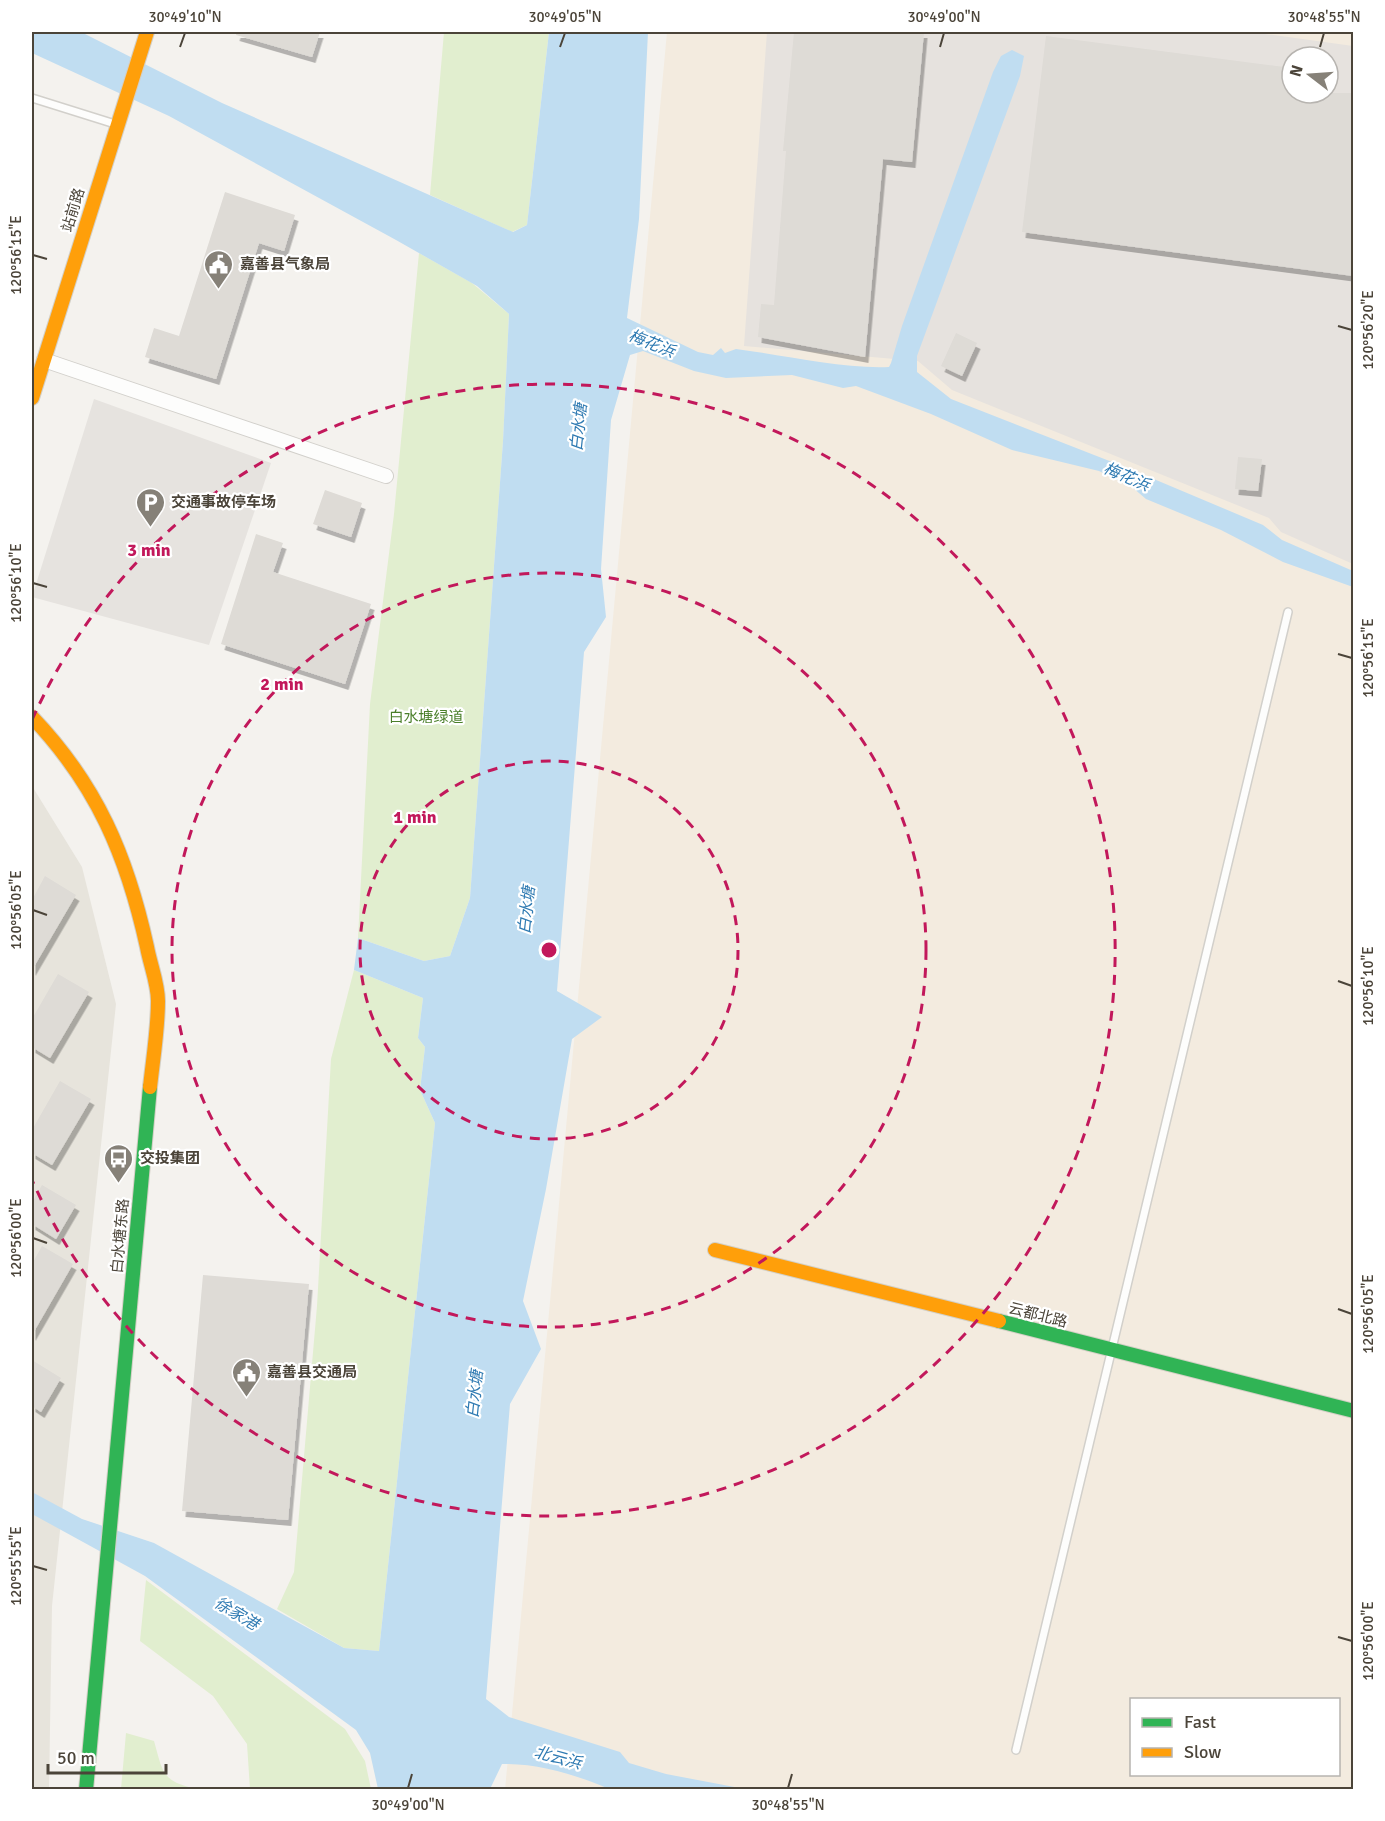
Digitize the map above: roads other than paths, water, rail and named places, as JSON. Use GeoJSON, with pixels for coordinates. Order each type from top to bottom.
{"type":"FeatureCollection","features":[{"type":"Feature","properties":{"kind":"street","name":"站前路"},"geometry":{"type":"LineString","coordinates":[[32,398],[145,38]]}},
{"type":"Feature","properties":{"kind":"street"},"geometry":{"type":"LineString","coordinates":[[44,360],[386,476]]}},
{"type":"Feature","properties":{"kind":"street","name":"白水塘东路"},"geometry":{"type":"LineString","coordinates":[[32,717],[57,742],[112,830],[138,910],[158,999],[86,1790]]}},
{"type":"Feature","properties":{"kind":"street","name":"云都北路"},"geometry":{"type":"LineString","coordinates":[[715,1250],[1353,1411]]}},
{"type":"Feature","properties":{"kind":"lane"},"geometry":{"type":"LineString","coordinates":[[32,98],[117,125]]}},
{"type":"Feature","properties":{"kind":"lane"},"geometry":{"type":"LineString","coordinates":[[1016,1750],[1288,612]]}},
{"type":"Feature","properties":{"kind":"water"},"geometry":{"type":"Polygon","coordinates":[[[32,32],[81,32],[222,103],[513,232],[527,225],[549,32],[648,32],[639,219],[627,318],[698,352],[713,355],[721,348],[725,353],[736,349],[833,364],[871,367],[889,367],[891,363],[902,326],[993,72],[1001,56],[1012,50],[1024,56],[1020,76],[917,356],[917,372],[951,399],[1130,469],[1263,525],[1282,540],[1353,571],[1353,587],[1283,562],[1221,530],[1146,499],[1132,487],[1099,471],[1012,450],[931,414],[856,386],[843,388],[792,375],[726,378],[694,371],[643,351],[630,355],[611,420],[601,569],[606,617],[584,652],[557,991],[602,1017],[572,1039],[546,1189],[523,1301],[541,1349],[510,1404],[486,1699],[509,1717],[620,1752],[629,1763],[666,1774],[745,1789],[609,1789],[557,1771],[502,1764],[490,1789],[378,1789],[370,1753],[356,1730],[145,1576],[32,1514],[32,1492],[82,1519],[154,1543],[344,1648],[379,1651],[435,1123],[420,1090],[425,1047],[418,1038],[423,998],[354,970],[358,938],[424,961],[450,956],[470,898],[503,441],[509,314],[477,286],[396,240],[169,116],[32,53],[32,32]]]}},
{"type":"Feature","properties":{"kind":"place","name":"嘉善县气象局"},"geometry":{"type":"Point","coordinates":[219,290]}},
{"type":"Feature","properties":{"kind":"place","name":"交通事故停车场"},"geometry":{"type":"Point","coordinates":[150,528]}},
{"type":"Feature","properties":{"kind":"place","name":"交投集团"},"geometry":{"type":"Point","coordinates":[119,1184]}},
{"type":"Feature","properties":{"kind":"place","name":"嘉善县交通局"},"geometry":{"type":"Point","coordinates":[246,1398]}},
{"type":"Feature","properties":{"kind":"water label","name":"梅花浜"},"geometry":{"type":"Point","coordinates":[652,343]}},
{"type":"Feature","properties":{"kind":"water label","name":"白水塘"},"geometry":{"type":"Point","coordinates":[578,427]}},
{"type":"Feature","properties":{"kind":"water label","name":"梅花浜"},"geometry":{"type":"Point","coordinates":[1127,476]}},
{"type":"Feature","properties":{"kind":"water label","name":"白水塘"},"geometry":{"type":"Point","coordinates":[526,910]}},
{"type":"Feature","properties":{"kind":"water label","name":"白水塘"},"geometry":{"type":"Point","coordinates":[474,1394]}},
{"type":"Feature","properties":{"kind":"water label","name":"徐家港"},"geometry":{"type":"Point","coordinates":[237,1613]}},
{"type":"Feature","properties":{"kind":"water label","name":"北云浜"},"geometry":{"type":"Point","coordinates":[558,1757]}},
{"type":"Feature","properties":{"kind":"park label","name":"白水塘绿道"},"geometry":{"type":"Point","coordinates":[426,717]}}]}
